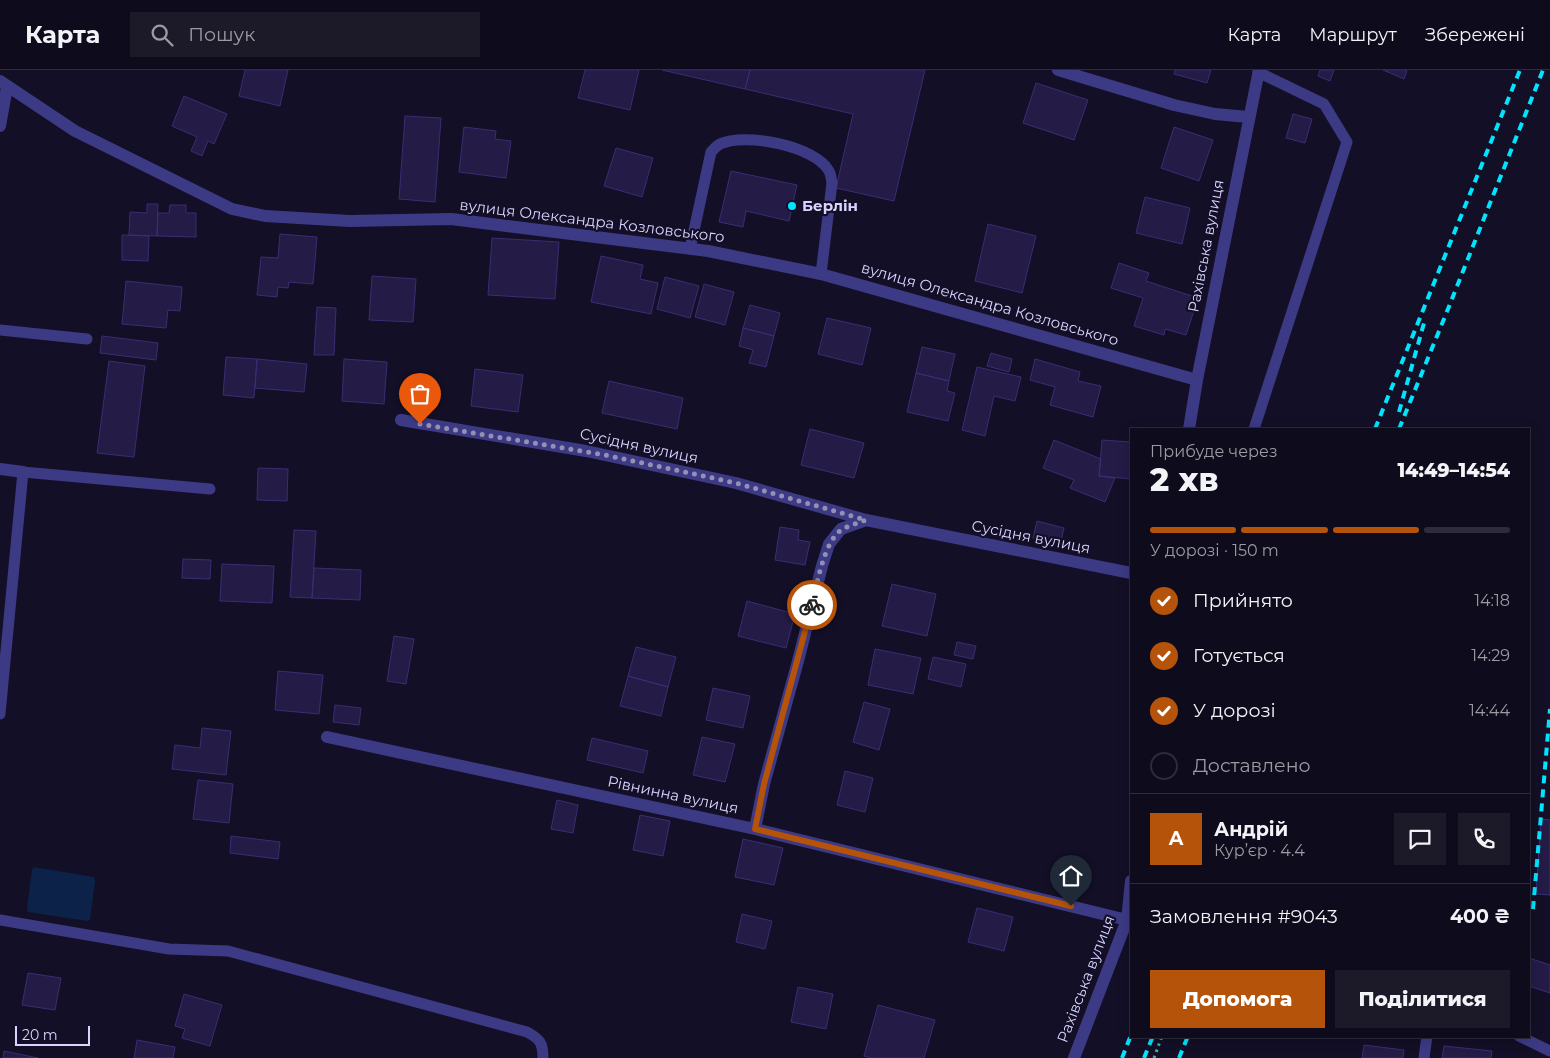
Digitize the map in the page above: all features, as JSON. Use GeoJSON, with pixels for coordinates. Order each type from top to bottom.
{"type":"FeatureCollection","features":[{"type":"Feature","properties":{"kind":"street"},"geometry":{"type":"LineString","coordinates":[[1058,70],[1174,106],[1215,114],[1248,117]]}},
{"type":"Feature","properties":{"kind":"street","name":"Рахівська вулиця"},"geometry":{"type":"LineString","coordinates":[[1190,428],[1196,380],[1258,71]]}},
{"type":"Feature","properties":{"kind":"street"},"geometry":{"type":"LineString","coordinates":[[0,126],[4,84]]}},
{"type":"Feature","properties":{"kind":"street","name":"вулиця Олександра Козловського"},"geometry":{"type":"LineString","coordinates":[[4,84],[75,131],[232,209],[265,216],[350,221],[451,219],[690,249],[821,274],[1196,380]]}},
{"type":"Feature","properties":{"kind":"street","name":"Сусідня вулиця"},"geometry":{"type":"LineString","coordinates":[[402,420],[605,455],[736,483],[866,520],[1130,574]]}},
{"type":"Feature","properties":{"kind":"street"},"geometry":{"type":"LineString","coordinates":[[0,469],[23,472]]}},
{"type":"Feature","properties":{"kind":"street"},"geometry":{"type":"LineString","coordinates":[[755,829],[764,784],[829,544],[841,529],[866,520]]}},
{"type":"Feature","properties":{"kind":"street","name":"Рівнинна вулиця"},"geometry":{"type":"LineString","coordinates":[[327,736],[755,829],[1127,920]]}},
{"type":"Feature","properties":{"kind":"street","name":"Рахівська вулиця"},"geometry":{"type":"LineString","coordinates":[[1074,1058],[1127,920],[1130,891]]}},
{"type":"Feature","properties":{"kind":"lane"},"geometry":{"type":"LineString","coordinates":[[1254,428],[1347,142],[1324,104],[1258,71]]}},
{"type":"Feature","properties":{"kind":"lane"},"geometry":{"type":"LineString","coordinates":[[690,249],[711,152],[718,145],[730,141],[766,141],[804,152],[819,161],[829,171],[832,182],[821,274]]}},
{"type":"Feature","properties":{"kind":"lane"},"geometry":{"type":"LineString","coordinates":[[0,330],[87,339]]}},
{"type":"Feature","properties":{"kind":"lane"},"geometry":{"type":"LineString","coordinates":[[0,714],[23,472],[210,489]]}},
{"type":"Feature","properties":{"kind":"lane"},"geometry":{"type":"LineString","coordinates":[[0,920],[169,948],[228,951],[527,1032],[538,1038],[543,1048],[543,1058]]}},
{"type":"Feature","properties":{"kind":"lane"},"geometry":{"type":"LineString","coordinates":[[1424,1058],[1427,1038]]}},
{"type":"Feature","properties":{"kind":"lane"},"geometry":{"type":"LineString","coordinates":[[1523,1038],[1550,1051]]}},
{"type":"Feature","properties":{"kind":"path"},"geometry":{"type":"LineString","coordinates":[[1154,1058],[1161,1038]]}},
{"type":"Feature","properties":{"kind":"water"},"geometry":{"type":"Polygon","coordinates":[[[34,867],[94,877],[90,920],[28,912],[32,870],[34,867]]]}},
{"type":"Feature","properties":{"kind":"building"},"geometry":{"type":"Polygon","coordinates":[[[245,70],[288,70],[280,106],[239,96],[245,70]]]}},
{"type":"Feature","properties":{"kind":"building"},"geometry":{"type":"Polygon","coordinates":[[[585,70],[639,70],[630,110],[578,98],[585,70]]]}},
{"type":"Feature","properties":{"kind":"building"},"geometry":{"type":"Polygon","coordinates":[[[662,70],[750,70],[745,89],[662,70]]]}},
{"type":"Feature","properties":{"kind":"building"},"geometry":{"type":"Polygon","coordinates":[[[750,70],[925,70],[894,201],[836,188],[853,114],[745,89],[750,70]]]}},
{"type":"Feature","properties":{"kind":"building"},"geometry":{"type":"Polygon","coordinates":[[[1175,70],[1211,70],[1207,83],[1174,74],[1175,70]]]}},
{"type":"Feature","properties":{"kind":"building"},"geometry":{"type":"Polygon","coordinates":[[[1320,70],[1334,70],[1330,81],[1318,76],[1320,70]]]}},
{"type":"Feature","properties":{"kind":"building"},"geometry":{"type":"Polygon","coordinates":[[[1383,70],[1407,70],[1404,79],[1383,70]]]}},
{"type":"Feature","properties":{"kind":"building"},"geometry":{"type":"Polygon","coordinates":[[[1036,83],[1088,100],[1074,140],[1023,123],[1036,83]]]}},
{"type":"Feature","properties":{"kind":"building"},"geometry":{"type":"Polygon","coordinates":[[[184,96],[227,114],[214,144],[208,141],[202,156],[191,151],[197,137],[172,126],[184,96]]]}},
{"type":"Feature","properties":{"kind":"building"},"geometry":{"type":"Polygon","coordinates":[[[1293,114],[1312,119],[1305,143],[1286,138],[1293,114]]]}},
{"type":"Feature","properties":{"kind":"building"},"geometry":{"type":"Polygon","coordinates":[[[405,116],[441,118],[435,202],[399,199],[405,116]]]}},
{"type":"Feature","properties":{"kind":"building"},"geometry":{"type":"Polygon","coordinates":[[[464,127],[496,131],[495,139],[511,141],[506,178],[459,172],[464,127]]]}},
{"type":"Feature","properties":{"kind":"building"},"geometry":{"type":"Polygon","coordinates":[[[1174,127],[1213,140],[1199,181],[1161,168],[1174,127]]]}},
{"type":"Feature","properties":{"kind":"building"},"geometry":{"type":"Polygon","coordinates":[[[616,148],[653,158],[642,197],[604,186],[616,148]]]}},
{"type":"Feature","properties":{"kind":"building"},"geometry":{"type":"Polygon","coordinates":[[[731,171],[797,185],[789,221],[746,211],[743,227],[719,222],[731,171]]]}},
{"type":"Feature","properties":{"kind":"building"},"geometry":{"type":"Polygon","coordinates":[[[1145,197],[1190,208],[1182,244],[1136,233],[1145,197]]]}},
{"type":"Feature","properties":{"kind":"building"},"geometry":{"type":"Polygon","coordinates":[[[147,204],[158,204],[157,236],[129,235],[130,212],[147,213],[147,204]]]}},
{"type":"Feature","properties":{"kind":"building"},"geometry":{"type":"Polygon","coordinates":[[[170,205],[186,205],[186,213],[196,213],[196,237],[157,236],[158,213],[169,213],[170,205]]]}},
{"type":"Feature","properties":{"kind":"building"},"geometry":{"type":"Polygon","coordinates":[[[988,224],[1036,236],[1022,293],[975,281],[988,224]]]}},
{"type":"Feature","properties":{"kind":"building"},"geometry":{"type":"Polygon","coordinates":[[[280,234],[317,237],[313,284],[289,282],[288,288],[278,287],[277,297],[257,295],[261,257],[278,258],[280,234]]]}},
{"type":"Feature","properties":{"kind":"building"},"geometry":{"type":"Polygon","coordinates":[[[122,235],[149,236],[148,261],[122,260],[122,235]]]}},
{"type":"Feature","properties":{"kind":"building"},"geometry":{"type":"Polygon","coordinates":[[[492,238],[559,242],[555,299],[488,295],[492,238]]]}},
{"type":"Feature","properties":{"kind":"building"},"geometry":{"type":"Polygon","coordinates":[[[601,256],[643,265],[640,279],[658,283],[651,314],[591,302],[601,256]]]}},
{"type":"Feature","properties":{"kind":"building"},"geometry":{"type":"Polygon","coordinates":[[[1119,263],[1149,273],[1146,281],[1198,298],[1186,335],[1165,329],[1164,335],[1134,326],[1143,298],[1111,288],[1119,263]]]}},
{"type":"Feature","properties":{"kind":"building"},"geometry":{"type":"Polygon","coordinates":[[[372,276],[416,279],[413,322],[369,320],[372,276]]]}},
{"type":"Feature","properties":{"kind":"building"},"geometry":{"type":"Polygon","coordinates":[[[665,277],[699,286],[690,318],[657,309],[665,277]]]}},
{"type":"Feature","properties":{"kind":"building"},"geometry":{"type":"Polygon","coordinates":[[[126,281],[182,287],[180,311],[168,310],[166,328],[122,324],[126,281]]]}},
{"type":"Feature","properties":{"kind":"building"},"geometry":{"type":"Polygon","coordinates":[[[704,284],[734,292],[725,325],[695,317],[704,284]]]}},
{"type":"Feature","properties":{"kind":"building"},"geometry":{"type":"Polygon","coordinates":[[[750,305],[780,313],[774,336],[743,328],[750,305]]]}},
{"type":"Feature","properties":{"kind":"building"},"geometry":{"type":"Polygon","coordinates":[[[317,307],[336,308],[334,355],[314,355],[317,307]]]}},
{"type":"Feature","properties":{"kind":"building"},"geometry":{"type":"Polygon","coordinates":[[[827,318],[871,328],[862,365],[818,354],[827,318]]]}},
{"type":"Feature","properties":{"kind":"building"},"geometry":{"type":"Polygon","coordinates":[[[743,328],[774,336],[766,367],[749,363],[753,350],[739,346],[743,328]]]}},
{"type":"Feature","properties":{"kind":"building"},"geometry":{"type":"Polygon","coordinates":[[[102,336],[158,343],[156,360],[100,353],[102,336]]]}},
{"type":"Feature","properties":{"kind":"building"},"geometry":{"type":"Polygon","coordinates":[[[922,347],[955,354],[949,381],[916,373],[922,347]]]}},
{"type":"Feature","properties":{"kind":"building"},"geometry":{"type":"Polygon","coordinates":[[[991,353],[1012,359],[1009,372],[987,366],[991,353]]]}},
{"type":"Feature","properties":{"kind":"building"},"geometry":{"type":"Polygon","coordinates":[[[226,357],[257,359],[254,398],[223,395],[226,357]]]}},
{"type":"Feature","properties":{"kind":"building"},"geometry":{"type":"Polygon","coordinates":[[[257,359],[307,364],[304,392],[255,388],[257,359]]]}},
{"type":"Feature","properties":{"kind":"building"},"geometry":{"type":"Polygon","coordinates":[[[344,359],[387,362],[384,404],[342,401],[344,359]]]}},
{"type":"Feature","properties":{"kind":"building"},"geometry":{"type":"Polygon","coordinates":[[[1035,359],[1080,372],[1078,381],[1101,386],[1093,417],[1050,405],[1055,387],[1030,380],[1035,359]]]}},
{"type":"Feature","properties":{"kind":"building"},"geometry":{"type":"Polygon","coordinates":[[[109,361],[145,366],[134,457],[97,453],[109,361]]]}},
{"type":"Feature","properties":{"kind":"building"},"geometry":{"type":"Polygon","coordinates":[[[977,367],[1021,377],[1015,401],[994,396],[985,436],[962,430],[977,367]]]}},
{"type":"Feature","properties":{"kind":"building"},"geometry":{"type":"Polygon","coordinates":[[[475,369],[523,375],[518,412],[471,406],[475,369]]]}},
{"type":"Feature","properties":{"kind":"building"},"geometry":{"type":"Polygon","coordinates":[[[916,373],[949,381],[947,391],[955,393],[948,421],[907,412],[916,373]]]}},
{"type":"Feature","properties":{"kind":"building"},"geometry":{"type":"Polygon","coordinates":[[[609,381],[683,398],[677,429],[602,413],[609,381]]]}},
{"type":"Feature","properties":{"kind":"building"},"geometry":{"type":"Polygon","coordinates":[[[810,429],[864,443],[854,478],[801,465],[810,429]]]}},
{"type":"Feature","properties":{"kind":"building"},"geometry":{"type":"Polygon","coordinates":[[[1054,440],[1101,459],[1099,476],[1115,478],[1105,502],[1070,488],[1074,480],[1043,468],[1054,440]]]}},
{"type":"Feature","properties":{"kind":"building"},"geometry":{"type":"Polygon","coordinates":[[[1102,440],[1130,442],[1130,479],[1099,476],[1102,440]]]}},
{"type":"Feature","properties":{"kind":"building"},"geometry":{"type":"Polygon","coordinates":[[[258,468],[288,469],[287,501],[257,500],[258,468]]]}},
{"type":"Feature","properties":{"kind":"building"},"geometry":{"type":"Polygon","coordinates":[[[1037,521],[1064,528],[1060,545],[1033,538],[1037,521]]]}},
{"type":"Feature","properties":{"kind":"building"},"geometry":{"type":"Polygon","coordinates":[[[780,527],[799,530],[798,540],[810,542],[805,565],[775,560],[780,527]]]}},
{"type":"Feature","properties":{"kind":"building"},"geometry":{"type":"Polygon","coordinates":[[[294,530],[316,531],[312,598],[290,597],[294,530]]]}},
{"type":"Feature","properties":{"kind":"building"},"geometry":{"type":"Polygon","coordinates":[[[183,559],[211,560],[210,579],[182,578],[183,559]]]}},
{"type":"Feature","properties":{"kind":"building"},"geometry":{"type":"Polygon","coordinates":[[[222,564],[274,566],[272,603],[220,601],[222,564]]]}},
{"type":"Feature","properties":{"kind":"building"},"geometry":{"type":"Polygon","coordinates":[[[314,568],[361,570],[360,600],[312,598],[314,568]]]}},
{"type":"Feature","properties":{"kind":"building"},"geometry":{"type":"Polygon","coordinates":[[[892,584],[936,594],[927,636],[882,626],[892,584]]]}},
{"type":"Feature","properties":{"kind":"building"},"geometry":{"type":"Polygon","coordinates":[[[747,601],[795,614],[786,648],[738,636],[747,601]]]}},
{"type":"Feature","properties":{"kind":"building"},"geometry":{"type":"Polygon","coordinates":[[[394,636],[414,639],[406,684],[387,681],[394,636]]]}},
{"type":"Feature","properties":{"kind":"building"},"geometry":{"type":"Polygon","coordinates":[[[957,642],[976,646],[973,659],[954,655],[957,642]]]}},
{"type":"Feature","properties":{"kind":"building"},"geometry":{"type":"Polygon","coordinates":[[[636,647],[676,657],[668,687],[628,676],[636,647]]]}},
{"type":"Feature","properties":{"kind":"building"},"geometry":{"type":"Polygon","coordinates":[[[875,649],[921,658],[913,694],[868,685],[875,649]]]}},
{"type":"Feature","properties":{"kind":"building"},"geometry":{"type":"Polygon","coordinates":[[[933,657],[966,664],[961,687],[928,679],[933,657]]]}},
{"type":"Feature","properties":{"kind":"building"},"geometry":{"type":"Polygon","coordinates":[[[278,671],[323,675],[319,714],[275,710],[278,671]]]}},
{"type":"Feature","properties":{"kind":"building"},"geometry":{"type":"Polygon","coordinates":[[[628,676],[668,687],[661,716],[620,706],[628,676]]]}},
{"type":"Feature","properties":{"kind":"building"},"geometry":{"type":"Polygon","coordinates":[[[713,688],[750,696],[743,728],[706,720],[713,688]]]}},
{"type":"Feature","properties":{"kind":"building"},"geometry":{"type":"Polygon","coordinates":[[[864,702],[890,709],[879,750],[853,742],[864,702]]]}},
{"type":"Feature","properties":{"kind":"building"},"geometry":{"type":"Polygon","coordinates":[[[335,705],[361,708],[359,725],[333,722],[335,705]]]}},
{"type":"Feature","properties":{"kind":"building"},"geometry":{"type":"Polygon","coordinates":[[[202,728],[231,731],[226,775],[172,769],[175,745],[200,748],[202,728]]]}},
{"type":"Feature","properties":{"kind":"building"},"geometry":{"type":"Polygon","coordinates":[[[702,737],[735,744],[725,782],[693,775],[702,737]]]}},
{"type":"Feature","properties":{"kind":"building"},"geometry":{"type":"Polygon","coordinates":[[[592,738],[648,751],[643,773],[587,760],[592,738]]]}},
{"type":"Feature","properties":{"kind":"building"},"geometry":{"type":"Polygon","coordinates":[[[845,771],[873,778],[865,812],[837,805],[845,771]]]}},
{"type":"Feature","properties":{"kind":"building"},"geometry":{"type":"Polygon","coordinates":[[[198,780],[233,784],[229,823],[193,819],[198,780]]]}},
{"type":"Feature","properties":{"kind":"building"},"geometry":{"type":"Polygon","coordinates":[[[557,800],[578,805],[573,833],[551,829],[557,800]]]}},
{"type":"Feature","properties":{"kind":"building"},"geometry":{"type":"Polygon","coordinates":[[[640,815],[670,821],[663,856],[633,850],[640,815]]]}},
{"type":"Feature","properties":{"kind":"building"},"geometry":{"type":"Polygon","coordinates":[[[1541,819],[1550,820],[1550,895],[1536,894],[1541,819]]]}},
{"type":"Feature","properties":{"kind":"building"},"geometry":{"type":"Polygon","coordinates":[[[231,836],[280,842],[278,859],[230,853],[231,836]]]}},
{"type":"Feature","properties":{"kind":"building"},"geometry":{"type":"Polygon","coordinates":[[[743,839],[783,848],[774,885],[735,877],[743,839]]]}},
{"type":"Feature","properties":{"kind":"building"},"geometry":{"type":"Polygon","coordinates":[[[977,908],[1013,917],[1004,951],[968,942],[977,908]]]}},
{"type":"Feature","properties":{"kind":"building"},"geometry":{"type":"Polygon","coordinates":[[[742,914],[772,921],[765,949],[736,942],[742,914]]]}},
{"type":"Feature","properties":{"kind":"building"},"geometry":{"type":"Polygon","coordinates":[[[1530,958],[1550,965],[1550,993],[1530,986],[1530,958]]]}},
{"type":"Feature","properties":{"kind":"building"},"geometry":{"type":"Polygon","coordinates":[[[28,973],[61,978],[55,1010],[22,1005],[28,973]]]}},
{"type":"Feature","properties":{"kind":"building"},"geometry":{"type":"Polygon","coordinates":[[[798,987],[833,994],[826,1029],[791,1022],[798,987]]]}},
{"type":"Feature","properties":{"kind":"building"},"geometry":{"type":"Polygon","coordinates":[[[184,994],[222,1005],[210,1046],[182,1038],[185,1029],[175,1026],[184,994]]]}},
{"type":"Feature","properties":{"kind":"building"},"geometry":{"type":"Polygon","coordinates":[[[878,1005],[935,1020],[924,1058],[871,1058],[864,1056],[878,1005]]]}},
{"type":"Feature","properties":{"kind":"building"},"geometry":{"type":"Polygon","coordinates":[[[137,1040],[175,1047],[173,1058],[134,1058],[137,1040]]]}},
{"type":"Feature","properties":{"kind":"building"},"geometry":{"type":"Polygon","coordinates":[[[1364,1045],[1404,1050],[1403,1058],[1362,1058],[1364,1045]]]}},
{"type":"Feature","properties":{"kind":"building"},"geometry":{"type":"Polygon","coordinates":[[[1444,1046],[1492,1051],[1491,1058],[1442,1058],[1444,1046]]]}},
{"type":"Feature","properties":{"kind":"building"},"geometry":{"type":"Polygon","coordinates":[[[4,1051],[38,1058],[3,1058],[4,1051]]]}},
{"type":"Feature","properties":{"kind":"railway"},"geometry":{"type":"LineString","coordinates":[[1375,428],[1520,70]]}},
{"type":"Feature","properties":{"kind":"railway"},"geometry":{"type":"LineString","coordinates":[[1399,428],[1543,70]]}},
{"type":"Feature","properties":{"kind":"railway"},"geometry":{"type":"LineString","coordinates":[[1399,412],[1424,323]]}},
{"type":"Feature","properties":{"kind":"railway"},"geometry":{"type":"LineString","coordinates":[[1533,909],[1550,709]]}},
{"type":"Feature","properties":{"kind":"railway"},"geometry":{"type":"LineString","coordinates":[[1122,1058],[1130,1038]]}},
{"type":"Feature","properties":{"kind":"railway"},"geometry":{"type":"LineString","coordinates":[[1144,1058],[1152,1038]]}},
{"type":"Feature","properties":{"kind":"railway"},"geometry":{"type":"LineString","coordinates":[[1179,1058],[1187,1038]]}},
{"type":"Feature","properties":{"kind":"way so far"},"geometry":{"type":"LineString","coordinates":[[420,424],[586,451],[736,483],[866,520],[841,529],[829,544],[812,605]]}},
{"type":"Feature","properties":{"kind":"place","name":"Берлін"},"geometry":{"type":"Point","coordinates":[792,206]}},
{"type":"Feature","properties":{"kind":"route"},"geometry":{"type":"LineString","coordinates":[[812,605],[764,784],[755,829],[1071,906]]}}]}
